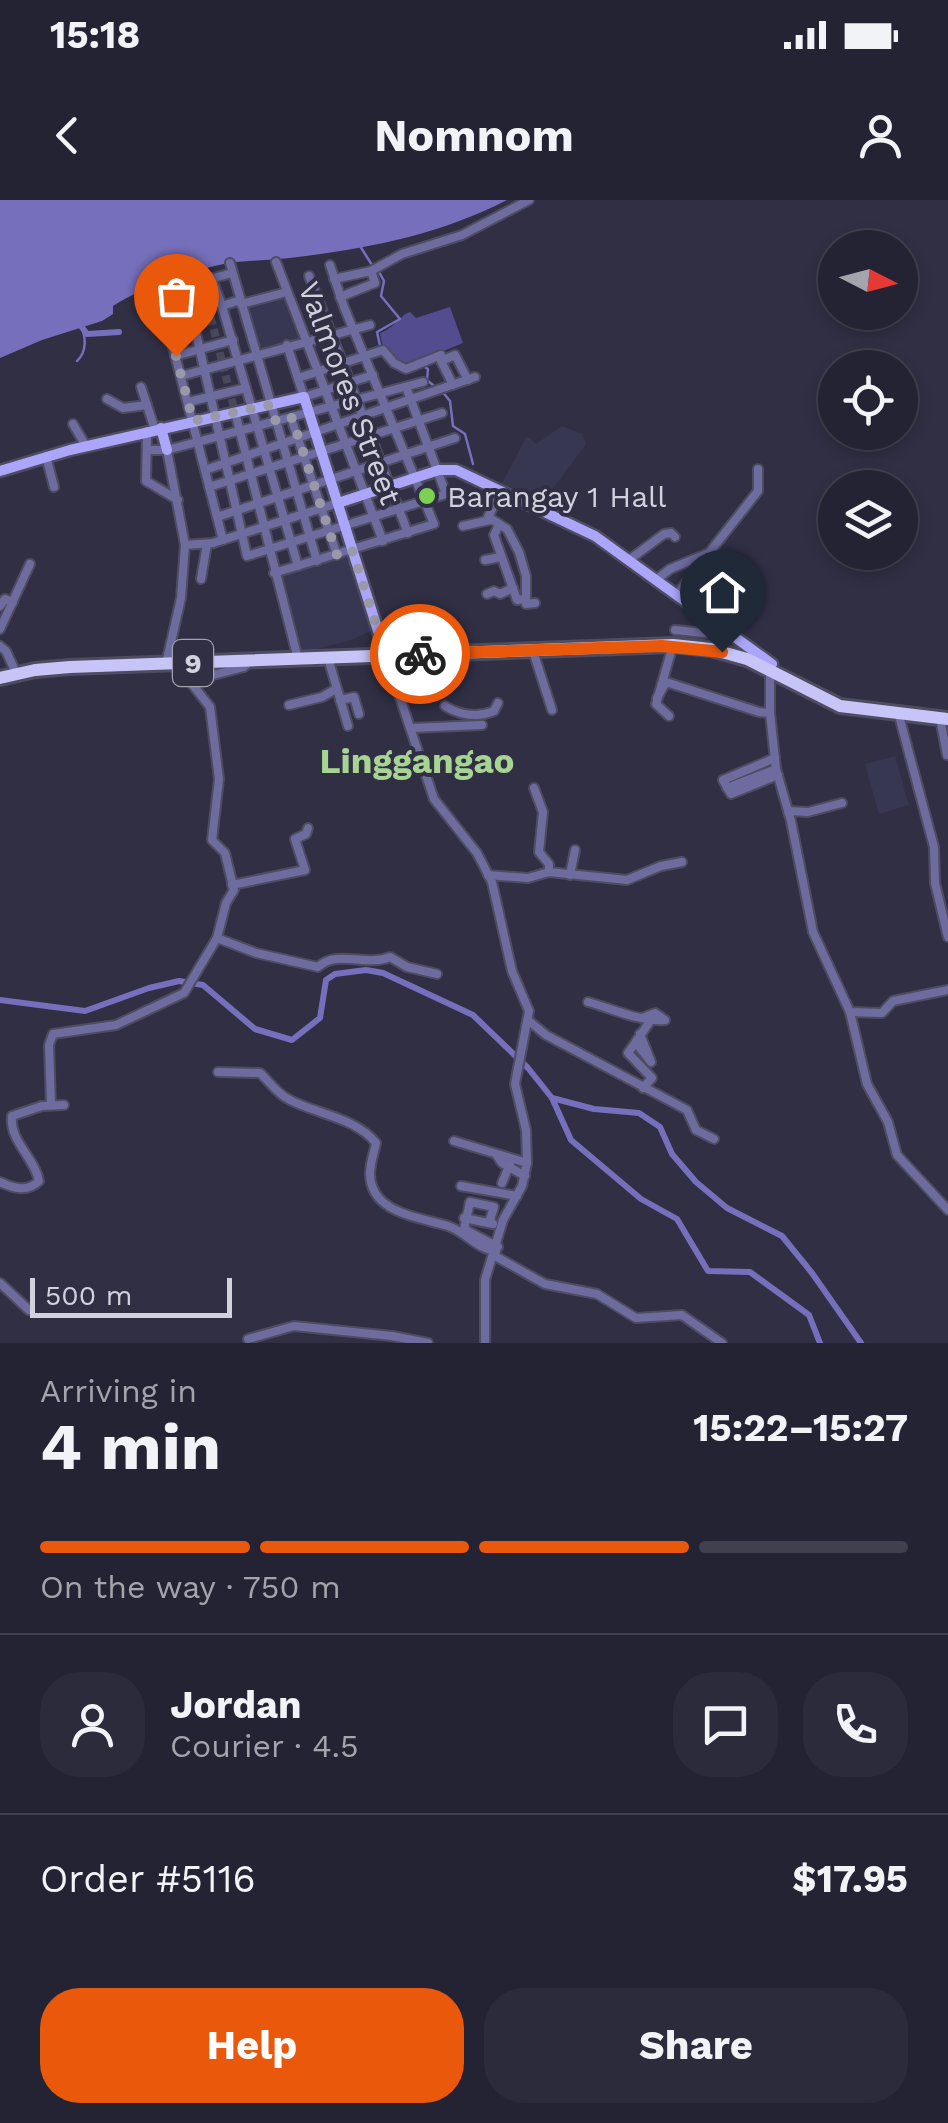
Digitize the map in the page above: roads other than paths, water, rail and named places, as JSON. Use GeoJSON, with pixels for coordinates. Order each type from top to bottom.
{"type":"FeatureCollection","features":[{"type":"Feature","properties":{"kind":"highway","name":"9"},"geometry":{"type":"LineString","coordinates":[[0,678],[58,668],[673,646],[722,652],[770,668],[834,704],[944,719]]}},
{"type":"Feature","properties":{"kind":"main road"},"geometry":{"type":"LineString","coordinates":[[0,470],[86,446],[304,397],[386,656]]}},
{"type":"Feature","properties":{"kind":"main road"},"geometry":{"type":"LineString","coordinates":[[154,430],[167,450]]}},
{"type":"Feature","properties":{"kind":"main road"},"geometry":{"type":"LineString","coordinates":[[338,503],[439,470],[456,470],[582,528],[772,664],[770,668]]}},
{"type":"Feature","properties":{"kind":"street"},"geometry":{"type":"LineString","coordinates":[[334,280],[374,269],[402,254],[471,231],[528,200]]}},
{"type":"Feature","properties":{"kind":"street","name":"Valmores Street"},"geometry":{"type":"LineString","coordinates":[[276,262],[384,541]]}},
{"type":"Feature","properties":{"kind":"street"},"geometry":{"type":"LineString","coordinates":[[274,573],[434,522],[330,266]]}},
{"type":"Feature","properties":{"kind":"street"},"geometry":{"type":"LineString","coordinates":[[223,540],[176,356],[156,294],[212,280],[231,268],[316,560]]}},
{"type":"Feature","properties":{"kind":"street"},"geometry":{"type":"LineString","coordinates":[[340,296],[375,283],[374,269]]}},
{"type":"Feature","properties":{"kind":"street"},"geometry":{"type":"LineString","coordinates":[[308,276],[408,533]]}},
{"type":"Feature","properties":{"kind":"street"},"geometry":{"type":"LineString","coordinates":[[212,280],[298,566]]}},
{"type":"Feature","properties":{"kind":"street"},"geometry":{"type":"LineString","coordinates":[[186,288],[249,556],[446,494],[406,386]]}},
{"type":"Feature","properties":{"kind":"street"},"geometry":{"type":"LineString","coordinates":[[222,306],[286,292]]}},
{"type":"Feature","properties":{"kind":"street"},"geometry":{"type":"LineString","coordinates":[[324,318],[345,310]]}},
{"type":"Feature","properties":{"kind":"street"},"geometry":{"type":"LineString","coordinates":[[181,376],[370,325]]}},
{"type":"Feature","properties":{"kind":"street"},"geometry":{"type":"LineString","coordinates":[[176,356],[233,340]]}},
{"type":"Feature","properties":{"kind":"street"},"geometry":{"type":"LineString","coordinates":[[287,345],[304,397],[373,375]]}},
{"type":"Feature","properties":{"kind":"street"},"geometry":{"type":"LineString","coordinates":[[311,354],[335,348]]}},
{"type":"Feature","properties":{"kind":"street"},"geometry":{"type":"LineString","coordinates":[[298,378],[381,350],[406,369],[441,355]]}},
{"type":"Feature","properties":{"kind":"street"},"geometry":{"type":"LineString","coordinates":[[205,470],[225,461],[282,444],[440,390],[472,378],[455,355],[441,361],[453,385]]}},
{"type":"Feature","properties":{"kind":"street"},"geometry":{"type":"LineString","coordinates":[[148,450],[167,450],[423,382]]}},
{"type":"Feature","properties":{"kind":"street"},"geometry":{"type":"LineString","coordinates":[[141,386],[154,430],[146,481],[178,500]]}},
{"type":"Feature","properties":{"kind":"street"},"geometry":{"type":"LineString","coordinates":[[188,402],[246,388]]}},
{"type":"Feature","properties":{"kind":"street"},"geometry":{"type":"LineString","coordinates":[[107,399],[121,407],[147,404]]}},
{"type":"Feature","properties":{"kind":"street"},"geometry":{"type":"LineString","coordinates":[[235,412],[298,659]]}},
{"type":"Feature","properties":{"kind":"street"},"geometry":{"type":"LineString","coordinates":[[209,487],[442,413]]}},
{"type":"Feature","properties":{"kind":"street"},"geometry":{"type":"LineString","coordinates":[[292,418],[337,555]]}},
{"type":"Feature","properties":{"kind":"street"},"geometry":{"type":"LineString","coordinates":[[73,424],[86,446]]}},
{"type":"Feature","properties":{"kind":"street"},"geometry":{"type":"LineString","coordinates":[[217,517],[455,438]]}},
{"type":"Feature","properties":{"kind":"street"},"geometry":{"type":"LineString","coordinates":[[166,664],[181,598],[186,545],[167,450]]}},
{"type":"Feature","properties":{"kind":"street"},"geometry":{"type":"LineString","coordinates":[[46,456],[54,486]]}},
{"type":"Feature","properties":{"kind":"street"},"geometry":{"type":"LineString","coordinates":[[656,580],[670,569],[710,553],[759,489],[758,470]]}},
{"type":"Feature","properties":{"kind":"street"},"geometry":{"type":"LineString","coordinates":[[502,492],[489,512],[495,522],[508,530],[520,555],[530,601],[518,600],[502,580]]}},
{"type":"Feature","properties":{"kind":"street"},"geometry":{"type":"LineString","coordinates":[[186,545],[223,540],[338,503]]}},
{"type":"Feature","properties":{"kind":"street"},"geometry":{"type":"LineString","coordinates":[[462,526],[495,522]]}},
{"type":"Feature","properties":{"kind":"street"},"geometry":{"type":"LineString","coordinates":[[495,522],[494,534],[509,590]]}},
{"type":"Feature","properties":{"kind":"street"},"geometry":{"type":"LineString","coordinates":[[629,560],[664,534],[675,537]]}},
{"type":"Feature","properties":{"kind":"street"},"geometry":{"type":"LineString","coordinates":[[201,579],[206,544]]}},
{"type":"Feature","properties":{"kind":"street"},"geometry":{"type":"LineString","coordinates":[[485,560],[501,557]]}},
{"type":"Feature","properties":{"kind":"street"},"geometry":{"type":"LineString","coordinates":[[677,594],[715,558]]}},
{"type":"Feature","properties":{"kind":"street"},"geometry":{"type":"LineString","coordinates":[[0,628],[30,564]]}},
{"type":"Feature","properties":{"kind":"street"},"geometry":{"type":"LineString","coordinates":[[688,602],[722,568]]}},
{"type":"Feature","properties":{"kind":"street"},"geometry":{"type":"LineString","coordinates":[[487,594],[509,590]]}},
{"type":"Feature","properties":{"kind":"street"},"geometry":{"type":"LineString","coordinates":[[0,606],[5,599],[14,602]]}},
{"type":"Feature","properties":{"kind":"street"},"geometry":{"type":"LineString","coordinates":[[676,630],[704,633],[714,622]]}},
{"type":"Feature","properties":{"kind":"street"},"geometry":{"type":"LineString","coordinates":[[442,654],[447,638],[445,623]]}},
{"type":"Feature","properties":{"kind":"street"},"geometry":{"type":"LineString","coordinates":[[0,646],[16,673]]}},
{"type":"Feature","properties":{"kind":"street"},"geometry":{"type":"LineString","coordinates":[[669,716],[658,707],[656,698],[673,646]]}},
{"type":"Feature","properties":{"kind":"street"},"geometry":{"type":"LineString","coordinates":[[533,650],[552,710]]}},
{"type":"Feature","properties":{"kind":"street"},"geometry":{"type":"LineString","coordinates":[[386,656],[436,802],[477,852],[488,875],[498,900],[512,971],[529,1011],[515,1088],[530,1136],[528,1163],[502,1226],[484,1292],[485,1343]]}},
{"type":"Feature","properties":{"kind":"street"},"geometry":{"type":"LineString","coordinates":[[328,658],[348,726]]}},
{"type":"Feature","properties":{"kind":"street"},"geometry":{"type":"LineString","coordinates":[[50,1105],[49,1045],[53,1034],[116,1025],[178,998],[218,938],[225,907],[234,890],[226,853],[212,840],[220,783],[210,707],[192,684],[244,666],[250,660]]}},
{"type":"Feature","properties":{"kind":"street"},"geometry":{"type":"LineString","coordinates":[[770,668],[770,713],[777,772],[813,932],[850,1012],[867,1084],[888,1122],[897,1155],[948,1210]]}},
{"type":"Feature","properties":{"kind":"street"},"geometry":{"type":"LineString","coordinates":[[656,698],[665,682],[770,713]]}},
{"type":"Feature","properties":{"kind":"street"},"geometry":{"type":"LineString","coordinates":[[289,705],[336,689]]}},
{"type":"Feature","properties":{"kind":"street"},"geometry":{"type":"LineString","coordinates":[[340,700],[353,696],[359,714]]}},
{"type":"Feature","properties":{"kind":"street"},"geometry":{"type":"LineString","coordinates":[[412,728],[451,715],[490,713],[498,703]]}},
{"type":"Feature","properties":{"kind":"street"},"geometry":{"type":"LineString","coordinates":[[898,712],[912,767],[914,796],[937,862],[935,883],[948,937]]}},
{"type":"Feature","properties":{"kind":"street"},"geometry":{"type":"LineString","coordinates":[[451,715],[482,725]]}},
{"type":"Feature","properties":{"kind":"street"},"geometry":{"type":"LineString","coordinates":[[944,719],[948,755]]}},
{"type":"Feature","properties":{"kind":"street"},"geometry":{"type":"LineString","coordinates":[[775,758],[724,778],[727,788],[777,772]]}},
{"type":"Feature","properties":{"kind":"street"},"geometry":{"type":"LineString","coordinates":[[395,773],[424,767]]}},
{"type":"Feature","properties":{"kind":"street"},"geometry":{"type":"LineString","coordinates":[[900,772],[912,767]]}},
{"type":"Feature","properties":{"kind":"street"},"geometry":{"type":"LineString","coordinates":[[534,788],[544,814],[539,852],[549,864],[549,872]]}},
{"type":"Feature","properties":{"kind":"street"},"geometry":{"type":"LineString","coordinates":[[788,811],[808,812],[842,803]]}},
{"type":"Feature","properties":{"kind":"street"},"geometry":{"type":"LineString","coordinates":[[232,885],[305,870],[295,840],[306,834],[308,828]]}},
{"type":"Feature","properties":{"kind":"street"},"geometry":{"type":"LineString","coordinates":[[570,876],[575,850]]}},
{"type":"Feature","properties":{"kind":"street"},"geometry":{"type":"LineString","coordinates":[[488,875],[528,878],[549,872],[630,879],[682,862]]}},
{"type":"Feature","properties":{"kind":"street"},"geometry":{"type":"LineString","coordinates":[[218,938],[302,965],[318,967],[325,960],[338,958],[380,962],[390,958],[437,974]]}},
{"type":"Feature","properties":{"kind":"street"},"geometry":{"type":"LineString","coordinates":[[850,1012],[885,1012],[894,1001],[948,990]]}},
{"type":"Feature","properties":{"kind":"street"},"geometry":{"type":"LineString","coordinates":[[588,1002],[647,1019],[628,1054],[652,1078],[643,1088]]}},
{"type":"Feature","properties":{"kind":"street"},"geometry":{"type":"LineString","coordinates":[[529,1021],[546,1035],[588,1054],[688,1111],[696,1130],[714,1139]]}},
{"type":"Feature","properties":{"kind":"street"},"geometry":{"type":"LineString","coordinates":[[218,1072],[260,1073],[286,1098],[370,1136],[376,1143],[370,1166],[371,1183],[384,1204],[452,1228],[481,1247],[496,1251]]}},
{"type":"Feature","properties":{"kind":"street"},"geometry":{"type":"LineString","coordinates":[[0,1182],[18,1188],[38,1183],[36,1169],[17,1140],[11,1120],[14,1115],[64,1105]]}},
{"type":"Feature","properties":{"kind":"street"},"geometry":{"type":"LineString","coordinates":[[454,1142],[496,1154],[525,1176]]}},
{"type":"Feature","properties":{"kind":"street"},"geometry":{"type":"LineString","coordinates":[[510,1163],[528,1163]]}},
{"type":"Feature","properties":{"kind":"street"},"geometry":{"type":"LineString","coordinates":[[502,1183],[510,1163]]}},
{"type":"Feature","properties":{"kind":"street"},"geometry":{"type":"LineString","coordinates":[[461,1186],[517,1196]]}},
{"type":"Feature","properties":{"kind":"street"},"geometry":{"type":"LineString","coordinates":[[476,1237],[476,1221],[470,1202],[482,1204],[476,1221],[464,1229],[545,1284],[597,1294],[636,1318],[682,1315],[722,1343]]}},
{"type":"Feature","properties":{"kind":"street"},"geometry":{"type":"LineString","coordinates":[[476,1221],[502,1226]]}},
{"type":"Feature","properties":{"kind":"street"},"geometry":{"type":"LineString","coordinates":[[0,1282],[29,1310]]}},
{"type":"Feature","properties":{"kind":"street"},"geometry":{"type":"LineString","coordinates":[[248,1339],[294,1326],[428,1343]]}},
{"type":"Feature","properties":{"kind":"waterway"},"geometry":{"type":"LineString","coordinates":[[360,246],[372,265]]}},
{"type":"Feature","properties":{"kind":"waterway"},"geometry":{"type":"LineString","coordinates":[[378,270],[384,281],[381,296],[400,319],[377,332],[381,350]]}},
{"type":"Feature","properties":{"kind":"waterway"},"geometry":{"type":"LineString","coordinates":[[77,361],[85,344],[81,326]]}},
{"type":"Feature","properties":{"kind":"waterway"},"geometry":{"type":"LineString","coordinates":[[81,326],[87,334],[119,332]]}},
{"type":"Feature","properties":{"kind":"waterway"},"geometry":{"type":"LineString","coordinates":[[423,366],[428,369],[427,380],[434,386]]}},
{"type":"Feature","properties":{"kind":"waterway"},"geometry":{"type":"LineString","coordinates":[[441,390],[450,401],[453,426],[465,434],[473,464]]}},
{"type":"Feature","properties":{"kind":"waterway"},"geometry":{"type":"LineString","coordinates":[[0,1000],[85,1011],[179,981],[203,985],[255,1029],[292,1040],[320,1018],[326,980],[335,974],[366,970],[383,973],[473,1015],[528,1068],[552,1098],[571,1140],[641,1199],[677,1219],[708,1271],[750,1272],[809,1315],[820,1343]]}},
{"type":"Feature","properties":{"kind":"waterway"},"geometry":{"type":"LineString","coordinates":[[552,1098],[594,1109],[639,1113],[660,1127],[672,1154],[696,1182],[727,1208],[782,1236],[861,1343]]}},
{"type":"Feature","properties":{"kind":"tunnel"},"geometry":{"type":"LineString","coordinates":[[202,286],[235,412]]}},
{"type":"Feature","properties":{"kind":"place","name":"Barangay 1 Hall"},"geometry":{"type":"Point","coordinates":[427,496]}},
{"type":"Feature","properties":{"kind":"district","name":"Linggangao"},"geometry":{"type":"Point","coordinates":[417,761]}}]}
